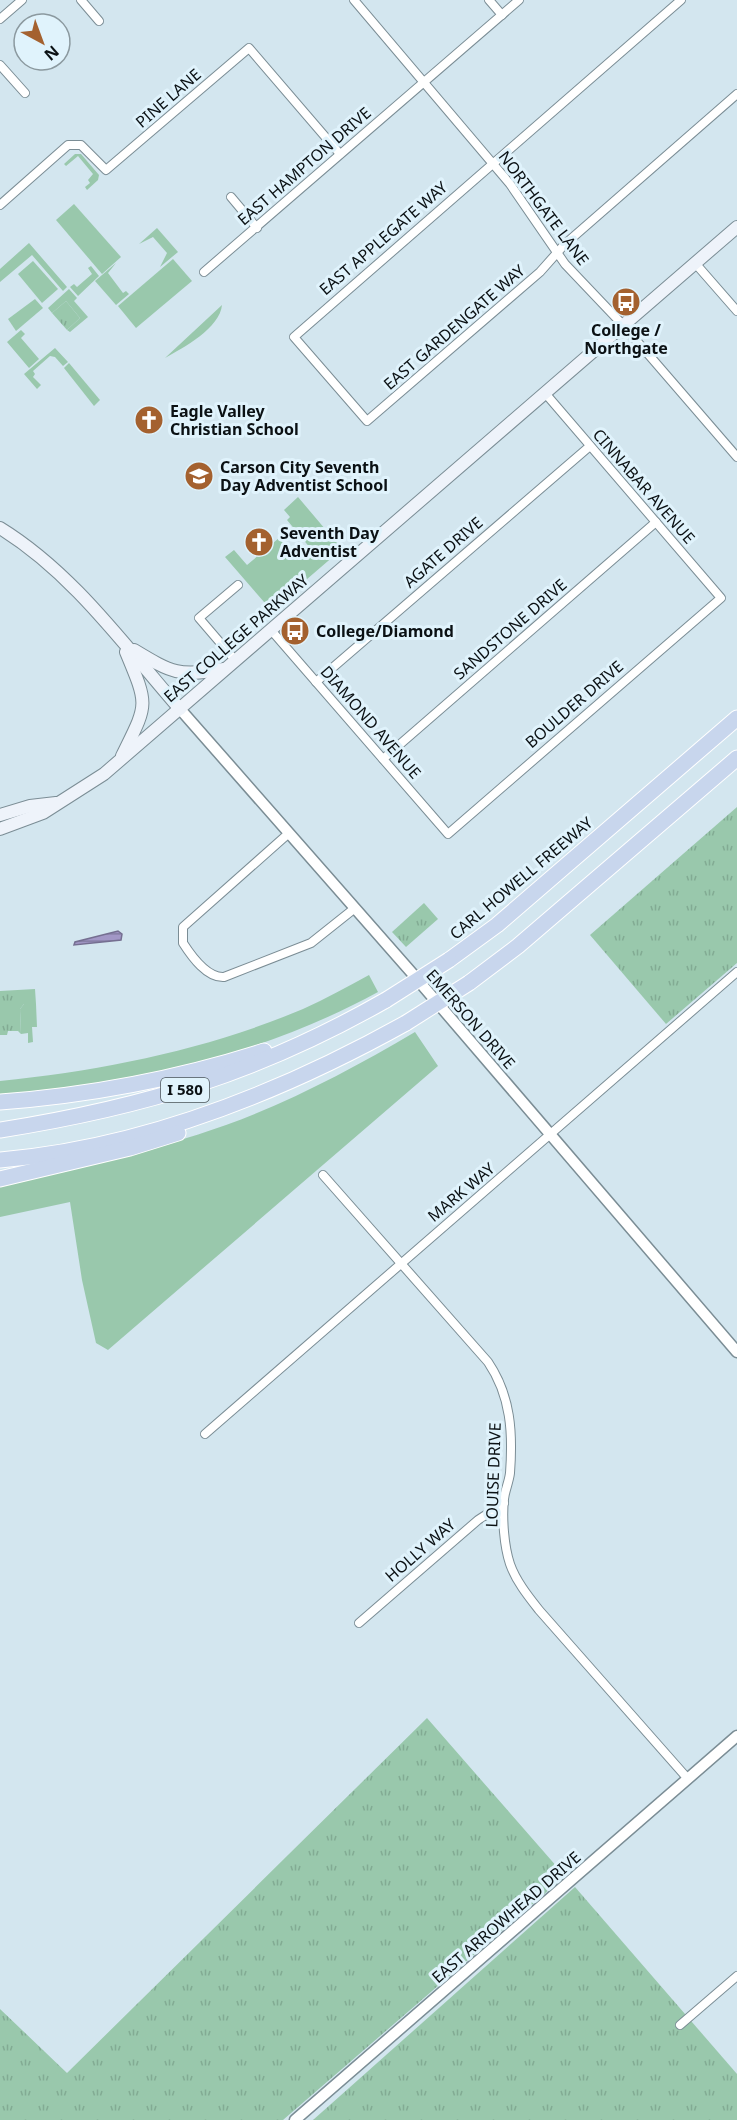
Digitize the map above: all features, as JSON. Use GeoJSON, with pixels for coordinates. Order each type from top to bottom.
{"type":"FeatureCollection","features":[{"type":"Feature","properties":{"kind":"highway","name":"CARL HOWELL FREEWAY"},"geometry":{"type":"LineString","coordinates":[[0,1130],[71,1119],[189,1089],[293,1048],[386,1000],[449,960],[549,881],[737,718]]}},
{"type":"Feature","properties":{"kind":"highway","name":"I 580"},"geometry":{"type":"LineString","coordinates":[[0,1160],[77,1148],[205,1115],[318,1070],[406,1023],[469,983],[549,920],[737,758]]}},
{"type":"Feature","properties":{"kind":"highway"},"geometry":{"type":"LineString","coordinates":[[0,1102],[84,1094],[165,1079],[280,1046],[359,1015]]}},
{"type":"Feature","properties":{"kind":"highway"},"geometry":{"type":"LineString","coordinates":[[0,1179],[130,1148],[181,1132],[218,1119],[318,1070]]}},
{"type":"Feature","properties":{"kind":"main road","name":"EAST COLLEGE PARKWAY"},"geometry":{"type":"LineString","coordinates":[[0,829],[43,813],[92,783],[119,761],[737,227]]}},
{"type":"Feature","properties":{"kind":"main road"},"geometry":{"type":"LineString","coordinates":[[0,528],[52,565],[180,709]]}},
{"type":"Feature","properties":{"kind":"main road"},"geometry":{"type":"LineString","coordinates":[[123,643],[166,669],[183,674],[230,664]]}},
{"type":"Feature","properties":{"kind":"main road"},"geometry":{"type":"LineString","coordinates":[[119,761],[144,705],[144,694],[123,643]]}},
{"type":"Feature","properties":{"kind":"main road","name":"EAST COLLEGE PARKWAY"},"geometry":{"type":"LineString","coordinates":[[0,814],[30,806],[57,803]]}},
{"type":"Feature","properties":{"kind":"street"},"geometry":{"type":"LineString","coordinates":[[0,19],[22,0]]}},
{"type":"Feature","properties":{"kind":"street"},"geometry":{"type":"LineString","coordinates":[[81,0],[99,21]]}},
{"type":"Feature","properties":{"kind":"street","name":"NORTHGATE LANE"},"geometry":{"type":"LineString","coordinates":[[354,0],[510,184],[565,264],[623,325],[737,457]]}},
{"type":"Feature","properties":{"kind":"street"},"geometry":{"type":"LineString","coordinates":[[489,0],[502,15]]}},
{"type":"Feature","properties":{"kind":"street","name":"EAST HAMPTON DRIVE"},"geometry":{"type":"LineString","coordinates":[[204,272],[519,0]]}},
{"type":"Feature","properties":{"kind":"street","name":"EAST APPLEGATE WAY"},"geometry":{"type":"LineString","coordinates":[[367,421],[294,337],[681,0]]}},
{"type":"Feature","properties":{"kind":"street","name":"PINE LANE"},"geometry":{"type":"LineString","coordinates":[[0,205],[68,145],[81,145],[106,170],[249,48],[340,154]]}},
{"type":"Feature","properties":{"kind":"street"},"geometry":{"type":"LineString","coordinates":[[0,64],[25,93]]}},
{"type":"Feature","properties":{"kind":"street","name":"EAST GARDENGATE WAY"},"geometry":{"type":"LineString","coordinates":[[367,421],[540,272],[564,245],[737,94]]}},
{"type":"Feature","properties":{"kind":"street"},"geometry":{"type":"LineString","coordinates":[[231,197],[257,228]]}},
{"type":"Feature","properties":{"kind":"street"},"geometry":{"type":"LineString","coordinates":[[695,263],[736,308]]}},
{"type":"Feature","properties":{"kind":"street","name":"CINNABAR AVENUE"},"geometry":{"type":"LineString","coordinates":[[545,393],[721,598]]}},
{"type":"Feature","properties":{"kind":"street","name":"AGATE DRIVE"},"geometry":{"type":"LineString","coordinates":[[316,682],[591,446]]}},
{"type":"Feature","properties":{"kind":"street","name":"SANDSTONE DRIVE"},"geometry":{"type":"LineString","coordinates":[[383,759],[656,522]]}},
{"type":"Feature","properties":{"kind":"street"},"geometry":{"type":"LineString","coordinates":[[230,664],[199,618],[238,585]]}},
{"type":"Feature","properties":{"kind":"street","name":"BOULDER DRIVE"},"geometry":{"type":"LineString","coordinates":[[448,834],[721,598]]}},
{"type":"Feature","properties":{"kind":"street","name":"DIAMOND AVENUE"},"geometry":{"type":"LineString","coordinates":[[271,630],[448,834]]}},
{"type":"Feature","properties":{"kind":"street","name":"EMERSON DRIVE"},"geometry":{"type":"LineString","coordinates":[[180,709],[551,1134],[737,1352]]}},
{"type":"Feature","properties":{"kind":"street"},"geometry":{"type":"LineString","coordinates":[[289,833],[183,927],[183,943],[208,972],[217,977],[225,977],[306,945],[321,937],[355,908]]}},
{"type":"Feature","properties":{"kind":"street","name":"MARK WAY"},"geometry":{"type":"LineString","coordinates":[[205,1434],[737,972]]}},
{"type":"Feature","properties":{"kind":"street","name":"LOUISE DRIVE"},"geometry":{"type":"LineString","coordinates":[[323,1175],[402,1262],[500,1379],[510,1409],[510,1470],[504,1503],[510,1563],[519,1583],[539,1610],[688,1779]]}},
{"type":"Feature","properties":{"kind":"street","name":"HOLLY WAY"},"geometry":{"type":"LineString","coordinates":[[359,1623],[478,1520],[504,1503]]}},
{"type":"Feature","properties":{"kind":"street","name":"EAST ARROWHEAD DRIVE"},"geometry":{"type":"LineString","coordinates":[[295,2120],[737,1736]]}},
{"type":"Feature","properties":{"kind":"street"},"geometry":{"type":"LineString","coordinates":[[680,2025],[737,1976]]}},
{"type":"Feature","properties":{"kind":"green space"},"geometry":{"type":"Polygon","coordinates":[[[75,154],[81,154],[99,175],[98,180],[87,190],[85,187],[90,183],[88,180],[93,174],[78,156],[66,166],[64,164],[75,154]]]}},
{"type":"Feature","properties":{"kind":"green space"},"geometry":{"type":"Polygon","coordinates":[[[74,204],[121,257],[102,274],[56,220],[74,204]]]}},
{"type":"Feature","properties":{"kind":"green space"},"geometry":{"type":"Polygon","coordinates":[[[157,228],[178,252],[160,267],[167,253],[153,237],[139,244],[157,228]]]}},
{"type":"Feature","properties":{"kind":"green space"},"geometry":{"type":"Polygon","coordinates":[[[29,243],[67,287],[63,291],[32,255],[0,282],[0,269],[29,243]]]}},
{"type":"Feature","properties":{"kind":"green space"},"geometry":{"type":"Polygon","coordinates":[[[173,259],[192,281],[136,328],[118,306],[173,259]]]}},
{"type":"Feature","properties":{"kind":"green space"},"geometry":{"type":"Polygon","coordinates":[[[33,261],[58,289],[42,303],[18,274],[33,261]]]}},
{"type":"Feature","properties":{"kind":"green space"},"geometry":{"type":"Polygon","coordinates":[[[116,263],[108,273],[123,293],[126,291],[129,294],[116,305],[95,281],[116,263]]]}},
{"type":"Feature","properties":{"kind":"green space"},"geometry":{"type":"Polygon","coordinates":[[[91,266],[99,276],[78,296],[70,287],[74,284],[77,287],[92,274],[88,268],[91,266]]]}},
{"type":"Feature","properties":{"kind":"green space"},"geometry":{"type":"Polygon","coordinates":[[[69,289],[77,298],[74,301],[88,317],[70,332],[67,330],[80,318],[66,301],[52,313],[48,308],[69,289]]]}},
{"type":"Feature","properties":{"kind":"green space"},"geometry":{"type":"Polygon","coordinates":[[[35,299],[43,308],[16,331],[8,319],[35,299]]]}},
{"type":"Feature","properties":{"kind":"green space"},"geometry":{"type":"Polygon","coordinates":[[[66,301],[80,318],[67,330],[52,313],[66,301]]]}},
{"type":"Feature","properties":{"kind":"green space"},"geometry":{"type":"Polygon","coordinates":[[[222,305],[215,322],[208,329],[165,358],[222,305]]]}},
{"type":"Feature","properties":{"kind":"green space"},"geometry":{"type":"Polygon","coordinates":[[[21,330],[25,334],[21,338],[39,359],[29,368],[7,342],[21,330]]]}},
{"type":"Feature","properties":{"kind":"green space"},"geometry":{"type":"Polygon","coordinates":[[[55,348],[68,362],[63,366],[55,357],[50,356],[33,371],[35,374],[33,377],[41,385],[37,389],[24,374],[55,348]]]}},
{"type":"Feature","properties":{"kind":"green space"},"geometry":{"type":"Polygon","coordinates":[[[69,363],[100,400],[94,406],[64,368],[69,363]]]}},
{"type":"Feature","properties":{"kind":"green space"},"geometry":{"type":"Polygon","coordinates":[[[298,497],[342,549],[271,610],[225,557],[234,550],[247,565],[279,538],[299,560],[311,549],[287,520],[290,517],[284,510],[298,497]]]}},
{"type":"Feature","properties":{"kind":"green space"},"geometry":{"type":"Polygon","coordinates":[[[737,807],[737,963],[666,1024],[590,935],[737,807]]]}},
{"type":"Feature","properties":{"kind":"green space"},"geometry":{"type":"Polygon","coordinates":[[[424,903],[438,919],[406,947],[392,932],[424,903]]]}},
{"type":"Feature","properties":{"kind":"green space"},"geometry":{"type":"Polygon","coordinates":[[[369,975],[378,992],[336,1013],[244,1049],[145,1076],[96,1085],[0,1094],[0,1081],[116,1064],[229,1036],[303,1009],[369,975]]]}},
{"type":"Feature","properties":{"kind":"green space"},"geometry":{"type":"Polygon","coordinates":[[[35,989],[36,1004],[24,1004],[20,1009],[21,1034],[18,1031],[8,1031],[7,1035],[0,1035],[0,991],[35,989]]]}},
{"type":"Feature","properties":{"kind":"green space"},"geometry":{"type":"Polygon","coordinates":[[[24,1004],[36,1004],[37,1027],[32,1027],[33,1042],[28,1043],[28,1033],[21,1034],[20,1009],[24,1004]]]}},
{"type":"Feature","properties":{"kind":"green space"},"geometry":{"type":"Polygon","coordinates":[[[415,1032],[438,1066],[108,1350],[96,1343],[82,1280],[70,1202],[0,1217],[0,1186],[114,1159],[226,1125],[322,1083],[415,1032]]]}},
{"type":"Feature","properties":{"kind":"green space"},"geometry":{"type":"Polygon","coordinates":[[[427,1718],[565,1876],[283,2120],[0,2120],[0,2009],[67,2073],[427,1718]]]}},
{"type":"Feature","properties":{"kind":"green space"},"geometry":{"type":"Polygon","coordinates":[[[575,1887],[737,2074],[737,2120],[313,2120],[575,1887]]]}},
{"type":"Feature","properties":{"kind":"shaded area"},"geometry":{"type":"Polygon","coordinates":[[[118,931],[122,934],[121,940],[74,945],[75,942],[118,931]]]}},
{"type":"Feature","properties":{"kind":"place","name":"College / Northgate"},"geometry":{"type":"Point","coordinates":[626,302]}},
{"type":"Feature","properties":{"kind":"place","name":"Eagle Valley Christian School"},"geometry":{"type":"Point","coordinates":[149,420]}},
{"type":"Feature","properties":{"kind":"place","name":"Carson City Seventh Day Adventist School"},"geometry":{"type":"Point","coordinates":[199,476]}},
{"type":"Feature","properties":{"kind":"place","name":"Seventh Day Adventist"},"geometry":{"type":"Point","coordinates":[259,542]}},
{"type":"Feature","properties":{"kind":"place","name":"College/Diamond"},"geometry":{"type":"Point","coordinates":[295,631]}}]}
